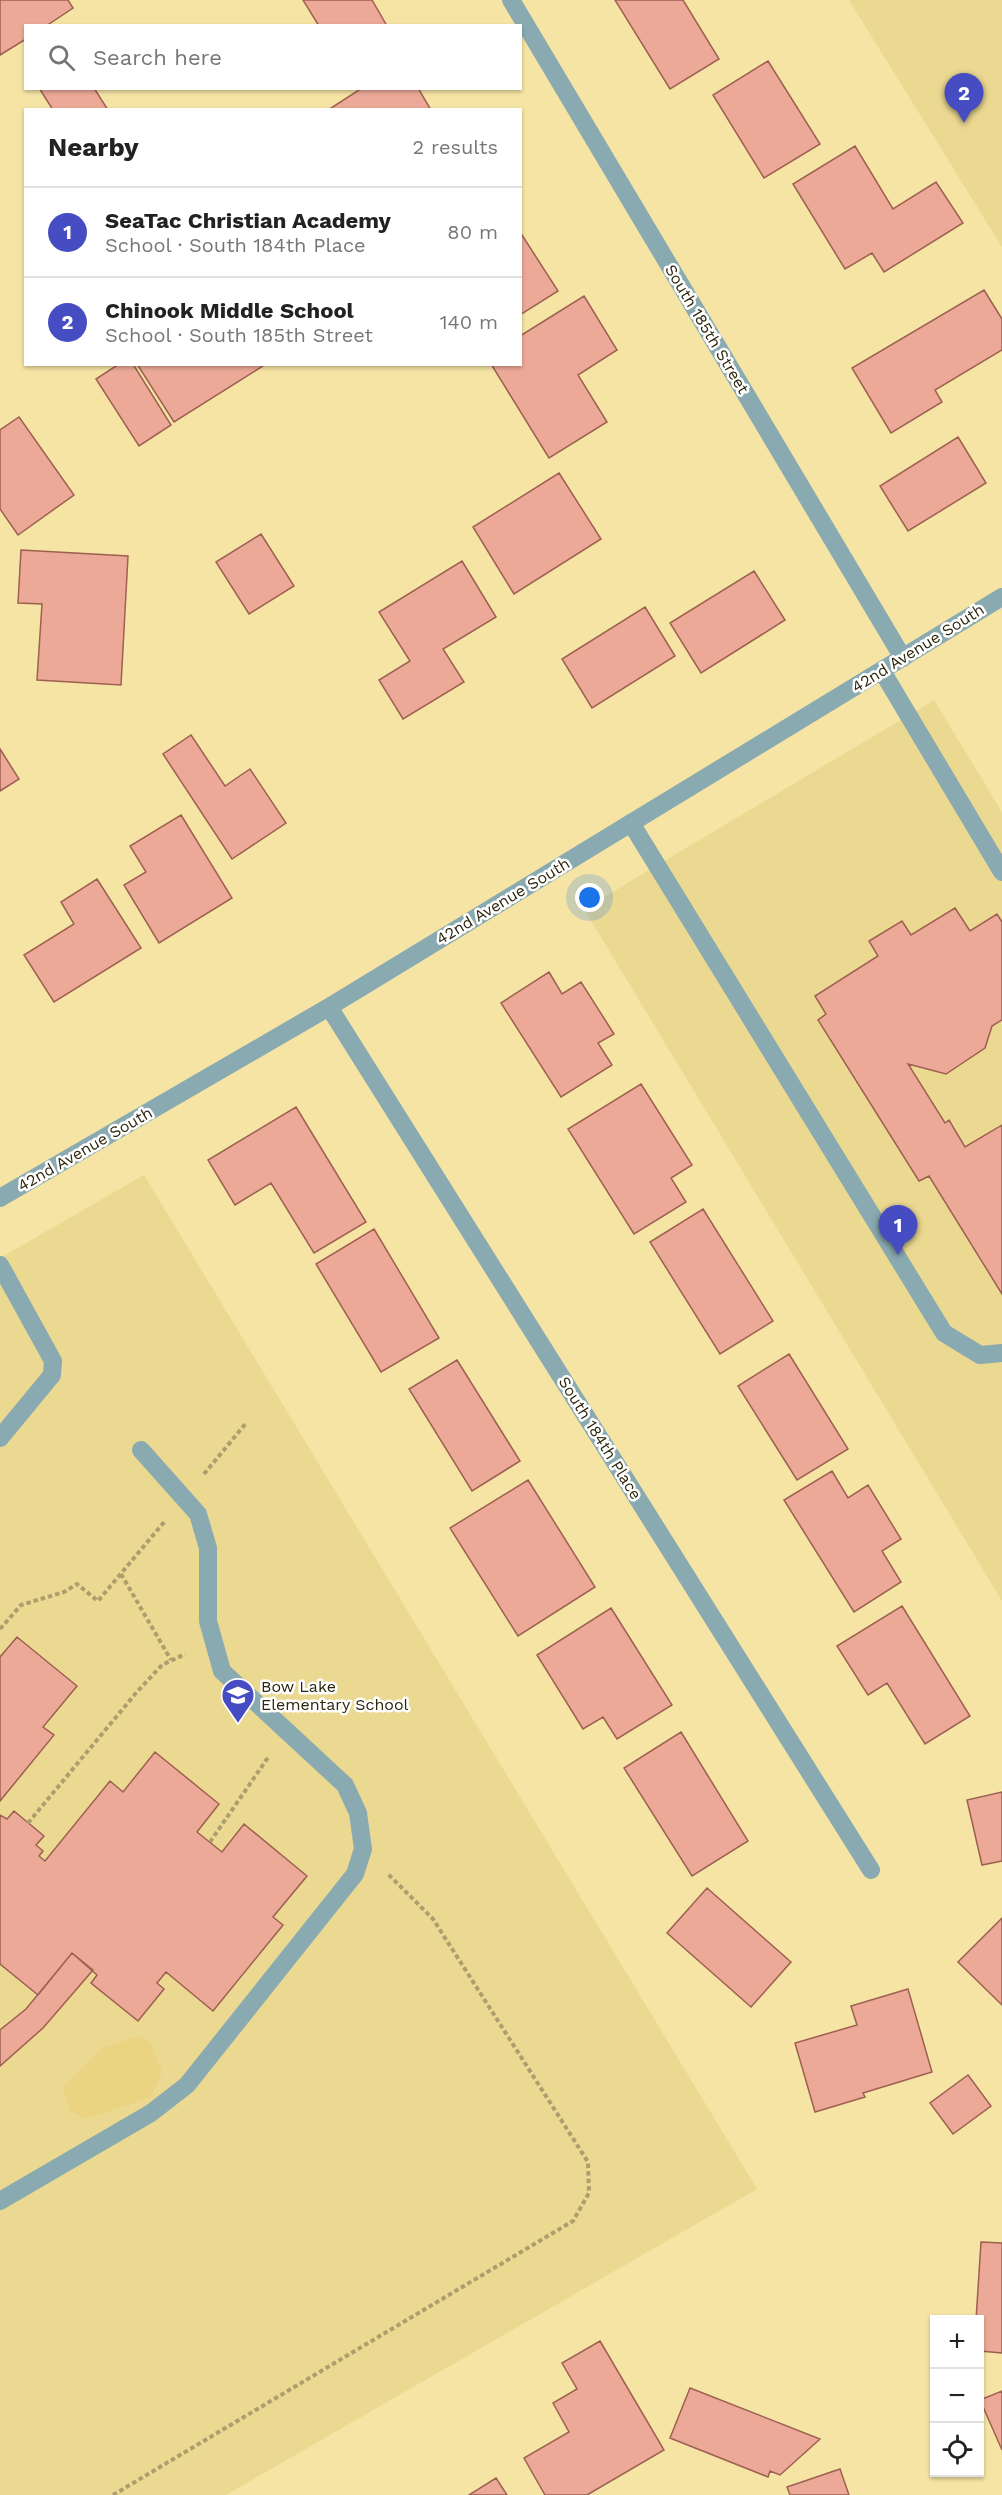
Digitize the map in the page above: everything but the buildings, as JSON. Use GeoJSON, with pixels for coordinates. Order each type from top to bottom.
{"type":"FeatureCollection","features":[{"type":"Feature","properties":{"kind":"street","name":"South 185th Street"},"geometry":{"type":"LineString","coordinates":[[511,0],[903,658]]}},
{"type":"Feature","properties":{"kind":"street","name":"42nd Avenue South"},"geometry":{"type":"LineString","coordinates":[[0,1198],[329,1007],[1002,597]]}},
{"type":"Feature","properties":{"kind":"street"},"geometry":{"type":"LineString","coordinates":[[882,671],[1002,872]]}},
{"type":"Feature","properties":{"kind":"street"},"geometry":{"type":"LineString","coordinates":[[631,823],[944,1333],[980,1355],[1002,1353]]}},
{"type":"Feature","properties":{"kind":"street","name":"South 184th Place"},"geometry":{"type":"LineString","coordinates":[[329,1007],[871,1870]]}},
{"type":"Feature","properties":{"kind":"street"},"geometry":{"type":"LineString","coordinates":[[0,1265],[53,1361],[52,1375],[0,1438]]}},
{"type":"Feature","properties":{"kind":"street"},"geometry":{"type":"LineString","coordinates":[[0,2201],[151,2113],[187,2085],[355,1874],[363,1849],[358,1814],[345,1785],[222,1671],[208,1621],[208,1548],[198,1515],[141,1450]]}},
{"type":"Feature","properties":{"kind":"path"},"geometry":{"type":"LineString","coordinates":[[0,1629],[21,1605],[64,1592],[77,1584],[98,1601],[248,1422]]}},
{"type":"Feature","properties":{"kind":"path"},"geometry":{"type":"LineString","coordinates":[[121,1574],[171,1660]]}},
{"type":"Feature","properties":{"kind":"path"},"geometry":{"type":"LineString","coordinates":[[28,1823],[162,1665],[171,1660],[215,1648]]}},
{"type":"Feature","properties":{"kind":"path"},"geometry":{"type":"LineString","coordinates":[[210,1842],[287,1731]]}},
{"type":"Feature","properties":{"kind":"path"},"geometry":{"type":"LineString","coordinates":[[113,2495],[573,2221],[589,2193],[588,2162],[433,1919],[363,1849]]}},
{"type":"Feature","properties":{"kind":"shaded area"},"geometry":{"type":"Polygon","coordinates":[[[849,0],[1002,0],[1002,247],[849,0]]]}},
{"type":"Feature","properties":{"kind":"shaded area"},"geometry":{"type":"Polygon","coordinates":[[[934,700],[1002,812],[1002,1601],[584,909],[934,700]]]}},
{"type":"Feature","properties":{"kind":"shaded area","name":"Bow Lake Elementary School"},"geometry":{"type":"Polygon","coordinates":[[[144,1175],[757,2189],[226,2495],[0,2495],[0,1258],[144,1175]]]}},
{"type":"Feature","properties":{"kind":"shaded area"},"geometry":{"type":"Polygon","coordinates":[[[138,2036],[150,2042],[162,2072],[151,2097],[86,2119],[70,2111],[63,2087],[101,2049],[138,2036]]]}},
{"type":"Feature","properties":{"kind":"place","name":"Chinook Middle School"},"geometry":{"type":"Point","coordinates":[964,123]}},
{"type":"Feature","properties":{"kind":"place","name":"SeaTac Christian Academy"},"geometry":{"type":"Point","coordinates":[898,1255]}},
{"type":"Feature","properties":{"kind":"place","name":"Bow Lake Elementary School"},"geometry":{"type":"Point","coordinates":[238,1724]}}]}
